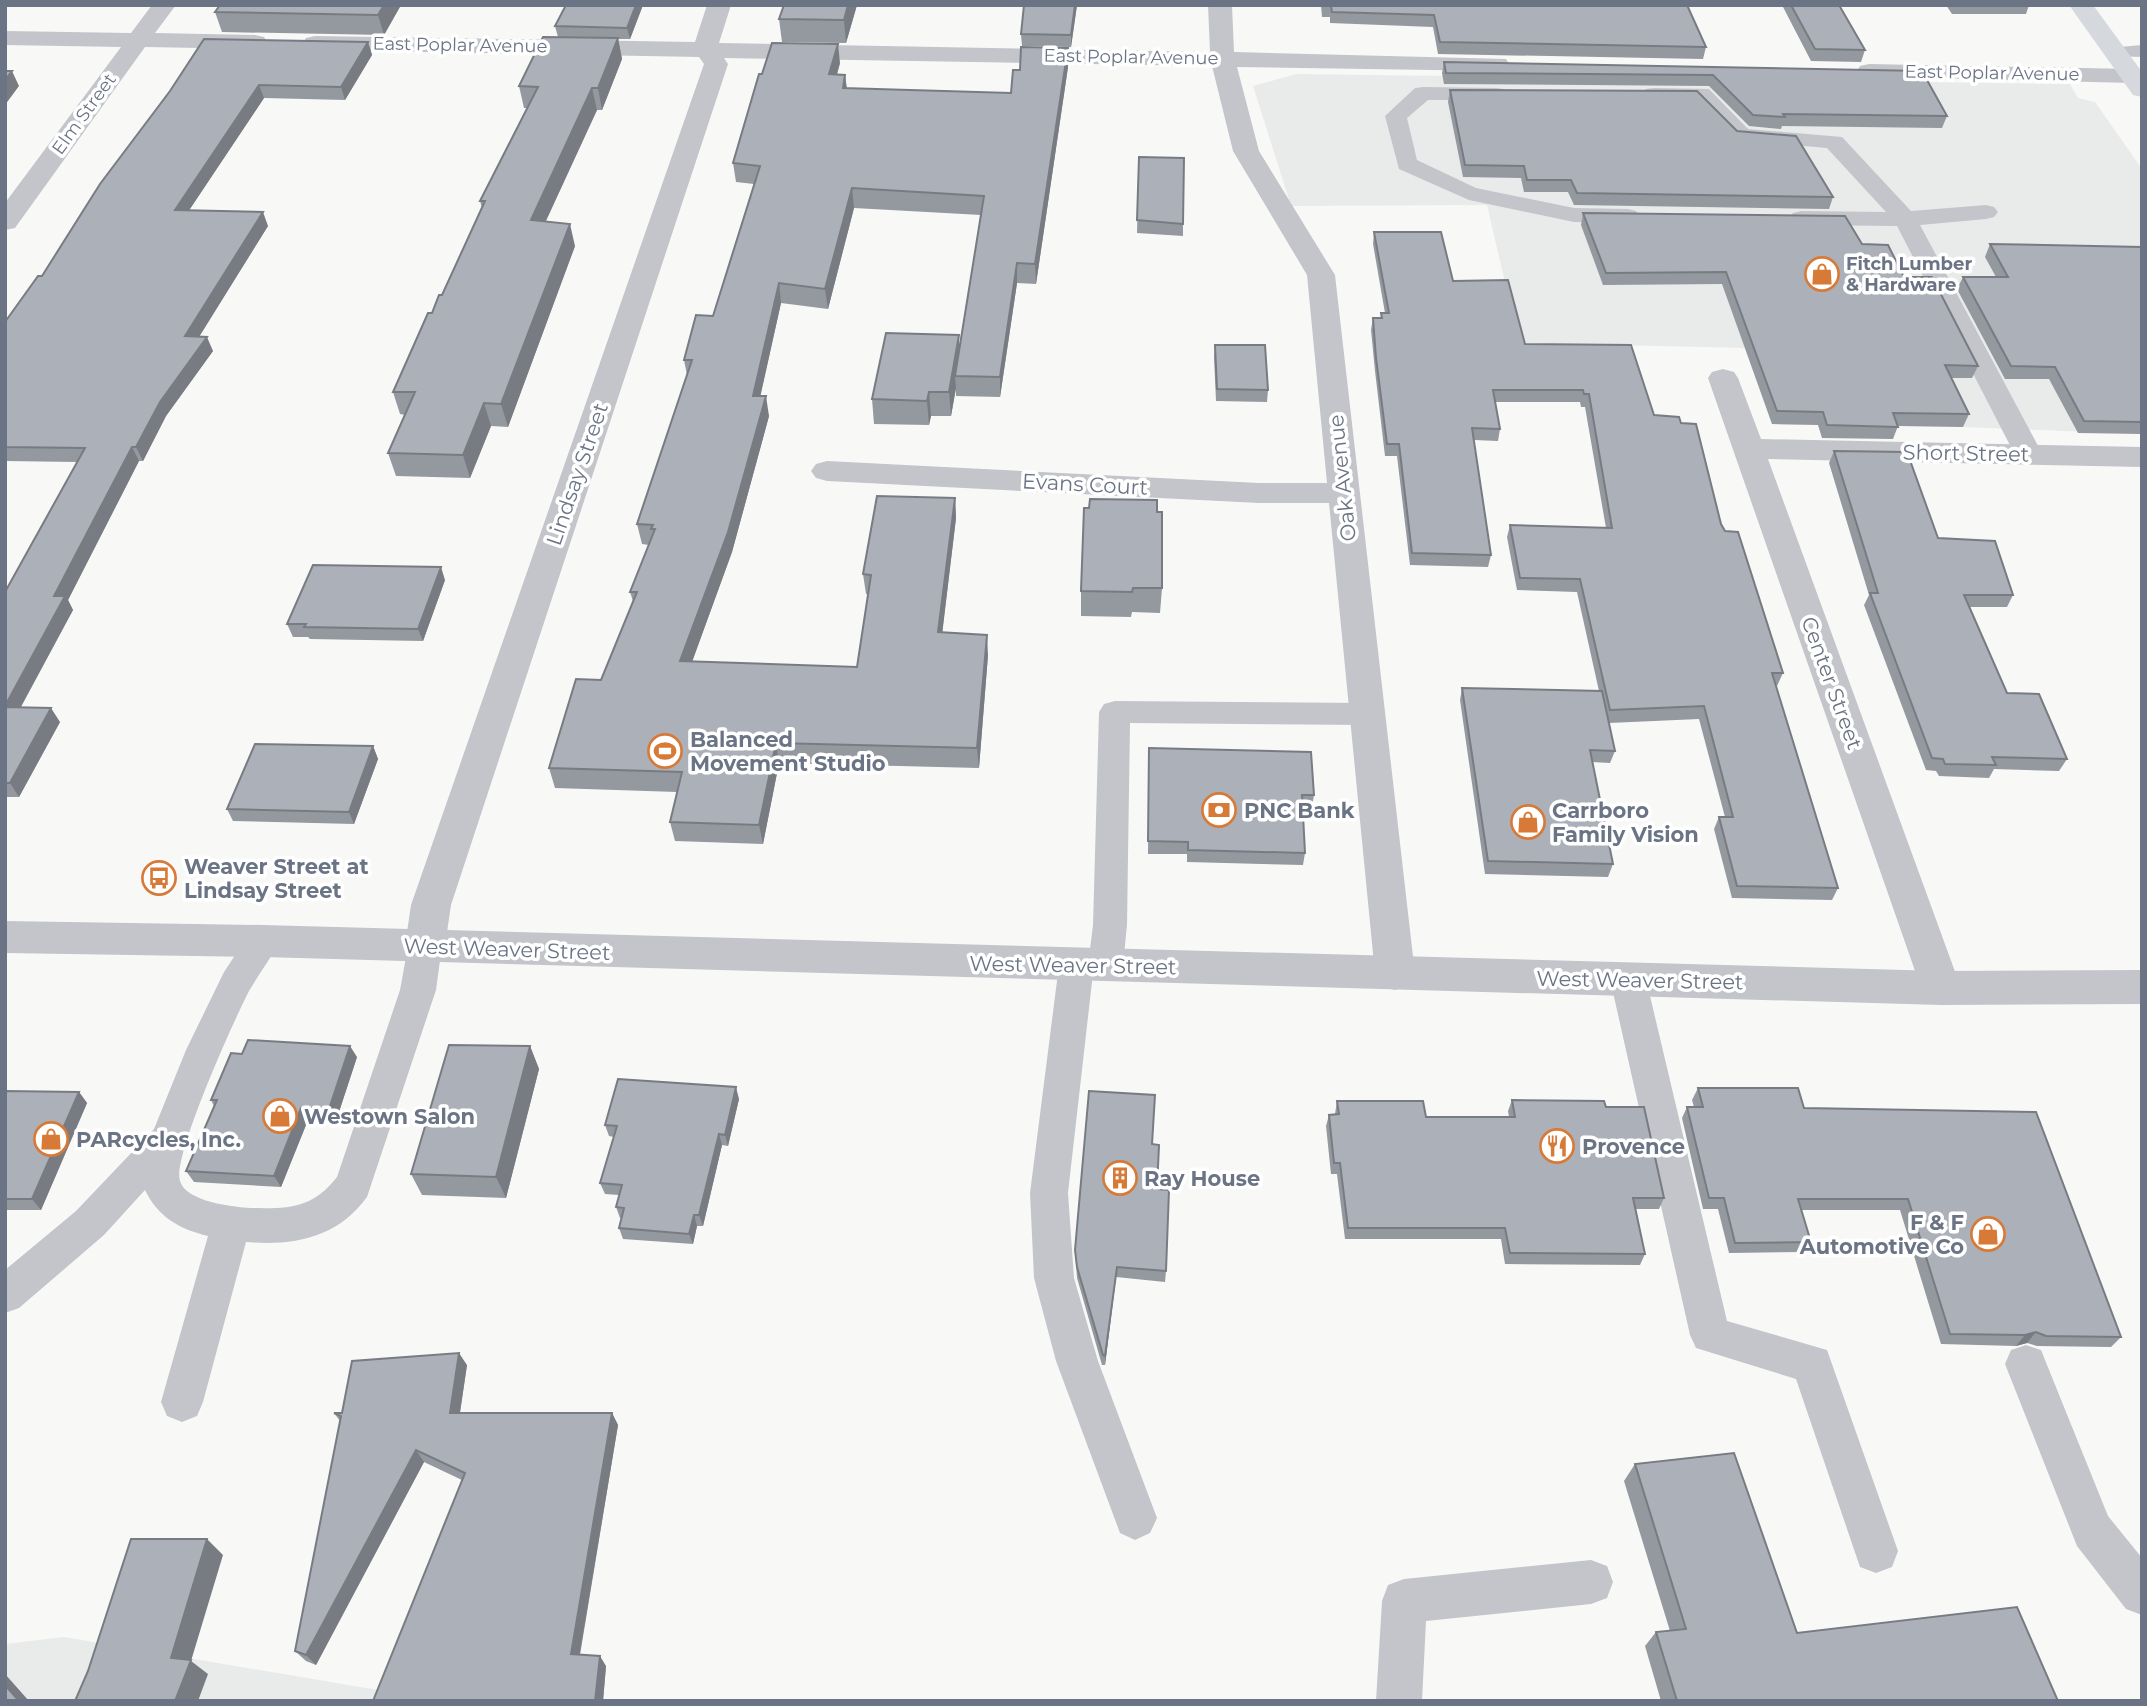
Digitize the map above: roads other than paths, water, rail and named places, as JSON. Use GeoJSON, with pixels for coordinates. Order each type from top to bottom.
{"type":"FeatureCollection","features":[{"type":"Feature","properties":{"kind":"main road"},"geometry":{"type":"LineString","coordinates":[[2081,5],[2137,83]]}},
{"type":"Feature","properties":{"kind":"street","name":"Elm Street"},"geometry":{"type":"LineString","coordinates":[[5,222],[164,5]]}},
{"type":"Feature","properties":{"kind":"street","name":"Lindsay Street"},"geometry":{"type":"LineString","coordinates":[[425,946],[431,905],[709,89],[716,64],[705,49],[719,5]]}},
{"type":"Feature","properties":{"kind":"street","name":"Oak Avenue"},"geometry":{"type":"LineString","coordinates":[[1220,5],[1222,58],[1246,150],[1321,275],[1395,974]]}},
{"type":"Feature","properties":{"kind":"street","name":"East Poplar Avenue"},"geometry":{"type":"LineString","coordinates":[[5,38],[1526,64]]}},
{"type":"Feature","properties":{"kind":"street","name":"East Poplar Avenue"},"geometry":{"type":"LineString","coordinates":[[1844,70],[2137,83]]}},
{"type":"Feature","properties":{"kind":"street","name":"Center Street"},"geometry":{"type":"LineString","coordinates":[[1723,378],[1941,988]]}},
{"type":"Feature","properties":{"kind":"street","name":"Short Street"},"geometry":{"type":"LineString","coordinates":[[1749,449],[2142,457]]}},
{"type":"Feature","properties":{"kind":"street","name":"Evans Court"},"geometry":{"type":"LineString","coordinates":[[827,471],[1245,492],[1344,492]]}},
{"type":"Feature","properties":{"kind":"street","name":"West Weaver Street"},"geometry":{"type":"LineString","coordinates":[[5,937],[263,941],[1941,988],[2142,987]]}},
{"type":"Feature","properties":{"kind":"lane"},"geometry":{"type":"LineString","coordinates":[[2114,52],[2142,51]]}},
{"type":"Feature","properties":{"kind":"lane"},"geometry":{"type":"LineString","coordinates":[[1521,94],[1423,93],[1396,117],[1407,164],[1469,193],[1573,215],[1656,216]]}},
{"type":"Feature","properties":{"kind":"lane"},"geometry":{"type":"LineString","coordinates":[[1632,94],[1701,94],[1742,135],[1834,142],[1905,219],[2029,455]]}},
{"type":"Feature","properties":{"kind":"lane"},"geometry":{"type":"LineString","coordinates":[[1780,217],[1905,219],[1986,212]]}},
{"type":"Feature","properties":{"kind":"lane"},"geometry":{"type":"LineString","coordinates":[[1135,1518],[1076,1361],[1054,1278],[1049,1193],[1091,965],[1110,925],[1115,712],[1368,714]]}},
{"type":"Feature","properties":{"kind":"lane"},"geometry":{"type":"LineString","coordinates":[[263,941],[236,983],[166,1141],[159,1178],[169,1200],[197,1217],[266,1226],[314,1219],[337,1207],[353,1185],[418,990],[425,946]]}},
{"type":"Feature","properties":{"kind":"lane"},"geometry":{"type":"LineString","coordinates":[[1628,979],[1710,1335],[1812,1364],[1876,1551]]}},
{"type":"Feature","properties":{"kind":"lane"},"geometry":{"type":"LineString","coordinates":[[5,1295],[90,1223],[166,1141]]}},
{"type":"Feature","properties":{"kind":"lane"},"geometry":{"type":"LineString","coordinates":[[182,1402],[232,1222]]}},
{"type":"Feature","properties":{"kind":"lane"},"geometry":{"type":"LineString","coordinates":[[2026,1364],[2092,1531],[2142,1592]]}},
{"type":"Feature","properties":{"kind":"lane"},"geometry":{"type":"LineString","coordinates":[[1399,1701],[1404,1601],[1591,1582]]}},
{"type":"Feature","properties":{"kind":"place","name":"Fitch Lumber & Hardware"},"geometry":{"type":"Point","coordinates":[1822,274]}},
{"type":"Feature","properties":{"kind":"place","name":"Balanced Movement Studio"},"geometry":{"type":"Point","coordinates":[665,751]}},
{"type":"Feature","properties":{"kind":"place","name":"PNC Bank"},"geometry":{"type":"Point","coordinates":[1219,810]}},
{"type":"Feature","properties":{"kind":"place","name":"Carrboro Family Vision"},"geometry":{"type":"Point","coordinates":[1528,822]}},
{"type":"Feature","properties":{"kind":"place","name":"Weaver Street at Lindsay Street"},"geometry":{"type":"Point","coordinates":[159,878]}},
{"type":"Feature","properties":{"kind":"place","name":"Westown Salon"},"geometry":{"type":"Point","coordinates":[280,1116]}},
{"type":"Feature","properties":{"kind":"place","name":"PARcycles, Inc."},"geometry":{"type":"Point","coordinates":[51,1139]}},
{"type":"Feature","properties":{"kind":"place","name":"Provence"},"geometry":{"type":"Point","coordinates":[1557,1146]}},
{"type":"Feature","properties":{"kind":"place","name":"Ray House"},"geometry":{"type":"Point","coordinates":[1120,1178]}},
{"type":"Feature","properties":{"kind":"place","name":"F & F Automotive Co"},"geometry":{"type":"Point","coordinates":[1988,1234]}}]}
